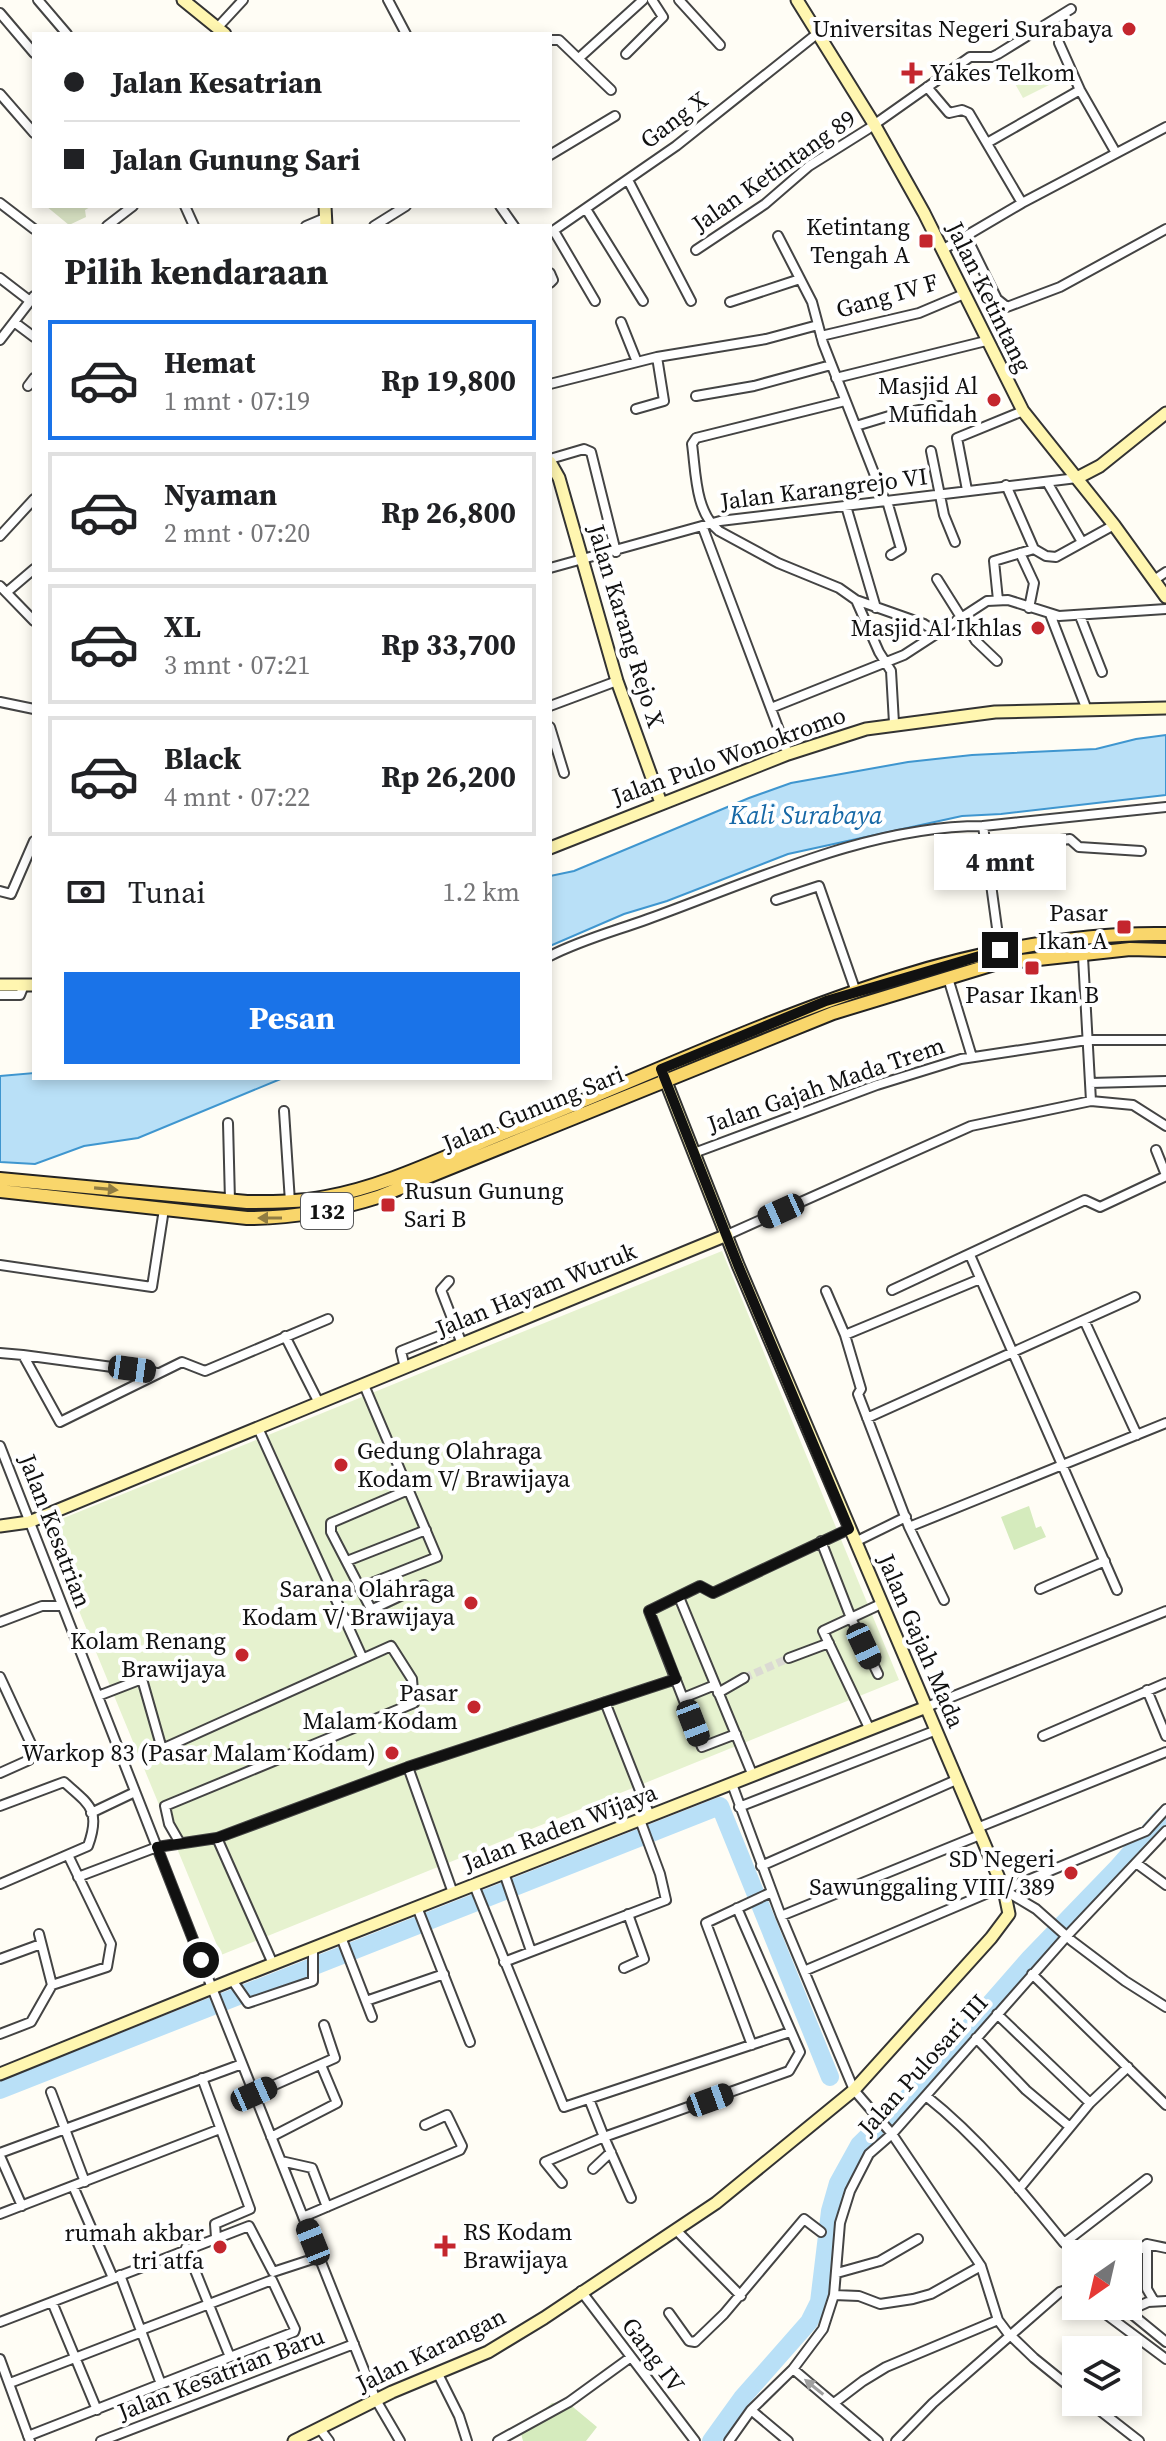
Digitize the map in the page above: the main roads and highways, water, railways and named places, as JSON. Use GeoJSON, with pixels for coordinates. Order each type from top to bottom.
{"type":"FeatureCollection","features":[{"type":"Feature","properties":{"kind":"main road","name":"Jalan Gunung Sari"},"geometry":{"type":"LineString","coordinates":[[0,1179],[164,1209],[247,1218],[287,1218],[357,1204],[408,1178],[663,1074],[826,1001],[1000,950],[1129,934],[1166,934]]}},
{"type":"Feature","properties":{"kind":"main road","name":"Jalan Gunung Sari"},"geometry":{"type":"LineString","coordinates":[[663,1074],[833,1013],[994,964],[1130,949],[1166,950]]}},
{"type":"Feature","properties":{"kind":"main road","name":"Jalan Gunung Sari"},"geometry":{"type":"LineString","coordinates":[[0,1191],[290,1202],[327,1197],[408,1178]]}},
{"type":"Feature","properties":{"kind":"water","name":"Kali Surabaya"},"geometry":{"type":"Polygon","coordinates":[[[1166,735],[1166,795],[962,816],[788,854],[667,901],[624,914],[552,945],[552,876],[574,871],[791,783],[908,762],[972,755],[1096,749],[1166,735]]]}},
{"type":"Feature","properties":{"kind":"water"},"geometry":{"type":"Polygon","coordinates":[[[32,1073],[32,1080],[278,1080],[138,1138],[84,1146],[35,1164],[0,1162],[0,1076],[32,1073]]]}},
{"type":"Feature","properties":{"kind":"waterway"},"geometry":{"type":"LineString","coordinates":[[0,2090],[720,1806],[830,2077]]}},
{"type":"Feature","properties":{"kind":"waterway"},"geometry":{"type":"LineString","coordinates":[[711,2441],[742,2398],[809,2322],[819,2302],[830,2211],[838,2183],[859,2145],[910,2095],[1030,1958],[1162,1817]]}},
{"type":"Feature","properties":{"kind":"tunnel"},"geometry":{"type":"LineString","coordinates":[[744,1678],[789,1658]]}},
{"type":"Feature","properties":{"kind":"place","name":"Universitas Negeri Surabaya"},"geometry":{"type":"Point","coordinates":[1129,29]}},
{"type":"Feature","properties":{"kind":"place","name":"Yakes Telkom"},"geometry":{"type":"Point","coordinates":[912,73]}},
{"type":"Feature","properties":{"kind":"place","name":"Ketintang Tengah A"},"geometry":{"type":"Point","coordinates":[926,241]}},
{"type":"Feature","properties":{"kind":"place","name":"Masjid Al Mufidah"},"geometry":{"type":"Point","coordinates":[994,400]}},
{"type":"Feature","properties":{"kind":"place","name":"Masjid Al Ikhlas"},"geometry":{"type":"Point","coordinates":[1038,628]}},
{"type":"Feature","properties":{"kind":"place","name":"Pasar Ikan A"},"geometry":{"type":"Point","coordinates":[1124,927]}},
{"type":"Feature","properties":{"kind":"place","name":"Pasar Ikan B"},"geometry":{"type":"Point","coordinates":[1032,968]}},
{"type":"Feature","properties":{"kind":"place","name":"Rusun Gunung Sari B"},"geometry":{"type":"Point","coordinates":[388,1205]}},
{"type":"Feature","properties":{"kind":"place","name":"Gedung Olahraga Kodam V/ Brawijaya"},"geometry":{"type":"Point","coordinates":[341,1465]}},
{"type":"Feature","properties":{"kind":"place","name":"Sarana Olahraga Kodam V/ Brawijaya"},"geometry":{"type":"Point","coordinates":[471,1603]}},
{"type":"Feature","properties":{"kind":"place","name":"Kolam Renang Brawijaya"},"geometry":{"type":"Point","coordinates":[242,1655]}},
{"type":"Feature","properties":{"kind":"place","name":"Pasar Malam Kodam"},"geometry":{"type":"Point","coordinates":[474,1707]}},
{"type":"Feature","properties":{"kind":"place","name":"Warkop 83 (Pasar Malam Kodam)"},"geometry":{"type":"Point","coordinates":[392,1753]}},
{"type":"Feature","properties":{"kind":"place","name":"SD Negeri Sawunggaling VIII/ 389"},"geometry":{"type":"Point","coordinates":[1071,1873]}},
{"type":"Feature","properties":{"kind":"place","name":"RS Kodam Brawijaya"},"geometry":{"type":"Point","coordinates":[445,2246]}},
{"type":"Feature","properties":{"kind":"place","name":"rumah akbar tri atfa"},"geometry":{"type":"Point","coordinates":[220,2247]}}]}
